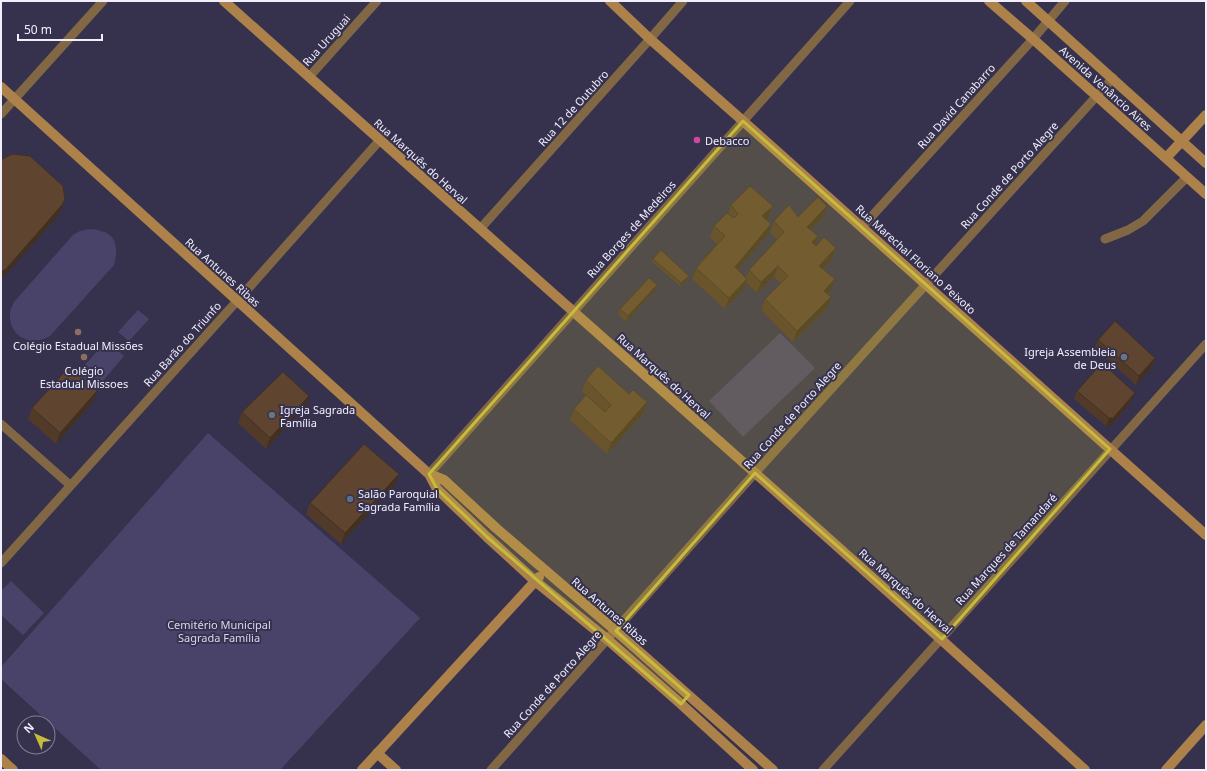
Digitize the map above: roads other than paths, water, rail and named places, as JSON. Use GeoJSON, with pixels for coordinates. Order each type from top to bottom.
{"type":"FeatureCollection","features":[{"type":"Feature","properties":{"kind":"street"},"geometry":{"type":"LineString","coordinates":[[1,114],[103,1]]}},
{"type":"Feature","properties":{"kind":"street","name":"Rua Marquês do Herval"},"geometry":{"type":"LineString","coordinates":[[224,1],[942,639],[1085,770]]}},
{"type":"Feature","properties":{"kind":"street","name":"Rua Uruguai"},"geometry":{"type":"LineString","coordinates":[[310,77],[377,1]]}},
{"type":"Feature","properties":{"kind":"street","name":"Rua Marechal Floriano Peixoto"},"geometry":{"type":"LineString","coordinates":[[610,1],[650,40],[743,121],[1206,535]]}},
{"type":"Feature","properties":{"kind":"street","name":"Rua 12 de Outubro"},"geometry":{"type":"LineString","coordinates":[[480,230],[683,1]]}},
{"type":"Feature","properties":{"kind":"street","name":"Rua Borges de Medeiros"},"geometry":{"type":"LineString","coordinates":[[429,474],[850,1]]}},
{"type":"Feature","properties":{"kind":"street","name":"Avenida Venâncio Aires"},"geometry":{"type":"LineString","coordinates":[[989,1],[1206,194]]}},
{"type":"Feature","properties":{"kind":"street","name":"Avenida Venâncio Aires"},"geometry":{"type":"LineString","coordinates":[[1026,1],[1206,163]]}},
{"type":"Feature","properties":{"kind":"street","name":"Rua David Canabarro"},"geometry":{"type":"LineString","coordinates":[[862,227],[1033,39],[1065,1]]}},
{"type":"Feature","properties":{"kind":"street","name":"Rua Conde de Porto Alegre"},"geometry":{"type":"LineString","coordinates":[[491,770],[755,473],[1113,78]]}},
{"type":"Feature","properties":{"kind":"street","name":"Rua Antunes Ribas"},"geometry":{"type":"LineString","coordinates":[[1,87],[429,474],[437,489],[487,538],[535,581],[608,640],[753,770]]}},
{"type":"Feature","properties":{"kind":"street"},"geometry":{"type":"LineString","coordinates":[[1166,158],[1206,115]]}},
{"type":"Feature","properties":{"kind":"street","name":"Rua Barão do Triunfo"},"geometry":{"type":"LineString","coordinates":[[1,563],[380,140]]}},
{"type":"Feature","properties":{"kind":"street"},"geometry":{"type":"LineString","coordinates":[[1105,239],[1128,230],[1143,221],[1187,177]]}},
{"type":"Feature","properties":{"kind":"street","name":"Rua Marques de Tamandaré"},"geometry":{"type":"LineString","coordinates":[[823,770],[1206,344]]}},
{"type":"Feature","properties":{"kind":"street"},"geometry":{"type":"LineString","coordinates":[[1,424],[70,485]]}},
{"type":"Feature","properties":{"kind":"street","name":"Rua Antunes Ribas"},"geometry":{"type":"LineString","coordinates":[[429,474],[444,480],[496,528],[616,631],[773,770]]}},
{"type":"Feature","properties":{"kind":"street"},"geometry":{"type":"LineString","coordinates":[[487,538],[496,528]]}},
{"type":"Feature","properties":{"kind":"street"},"geometry":{"type":"LineString","coordinates":[[362,770],[544,570]]}},
{"type":"Feature","properties":{"kind":"street"},"geometry":{"type":"LineString","coordinates":[[681,704],[689,695]]}},
{"type":"Feature","properties":{"kind":"street"},"geometry":{"type":"LineString","coordinates":[[1166,770],[1206,725]]}},
{"type":"Feature","properties":{"kind":"street"},"geometry":{"type":"LineString","coordinates":[[377,753],[396,770]]}},
{"type":"Feature","properties":{"kind":"street"},"geometry":{"type":"LineString","coordinates":[[1,759],[13,770]]}},
{"type":"Feature","properties":{"kind":"place","name":"Debacco"},"geometry":{"type":"Point","coordinates":[697,140]}},
{"type":"Feature","properties":{"kind":"place","name":"Colégio Estadual Missões"},"geometry":{"type":"Point","coordinates":[78,332]}},
{"type":"Feature","properties":{"kind":"place","name":"Colégio Estadual Missoes"},"geometry":{"type":"Point","coordinates":[84,357]}},
{"type":"Feature","properties":{"kind":"place","name":"Igreja Assembleia de Deus"},"geometry":{"type":"Point","coordinates":[1124,357]}},
{"type":"Feature","properties":{"kind":"place","name":"Igreja Sagrada Família"},"geometry":{"type":"Point","coordinates":[272,415]}},
{"type":"Feature","properties":{"kind":"place","name":"Salão Paroquial Sagrada Família"},"geometry":{"type":"Point","coordinates":[350,499]}},
{"type":"Feature","properties":{"kind":"park label","name":"Cemitério Municipal Sagrada Família"},"geometry":{"type":"Point","coordinates":[219,630]}}]}
